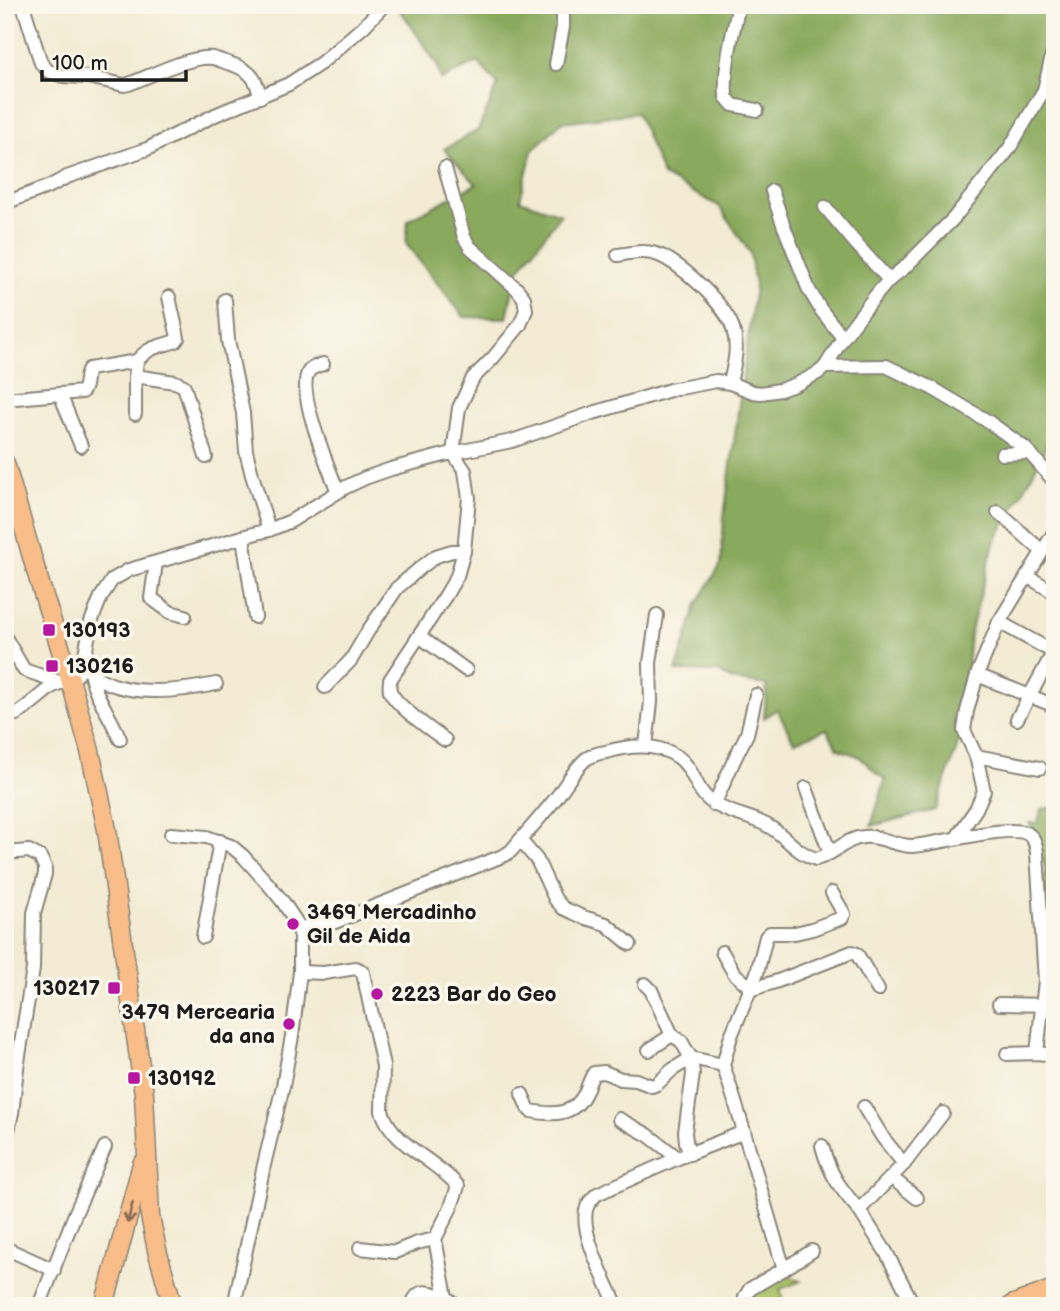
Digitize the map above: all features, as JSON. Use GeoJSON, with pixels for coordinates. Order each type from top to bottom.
{"type":"FeatureCollection","features":[{"type":"Feature","properties":{"kind":"highway"},"geometry":{"type":"LineString","coordinates":[[1013,1306],[1055,1290]]}},
{"type":"Feature","properties":{"kind":"main road"},"geometry":{"type":"LineString","coordinates":[[5,463],[37,574],[76,675],[107,830],[144,1094],[150,1216],[173,1306]]}},
{"type":"Feature","properties":{"kind":"main road"},"geometry":{"type":"LineString","coordinates":[[104,1306],[147,1147]]}},
{"type":"Feature","properties":{"kind":"street"},"geometry":{"type":"LineString","coordinates":[[23,5],[41,63],[51,73],[129,85],[189,61],[212,58],[249,73],[255,78],[260,97]]}},
{"type":"Feature","properties":{"kind":"street"},"geometry":{"type":"LineString","coordinates":[[5,203],[147,149],[303,76],[363,27],[384,5]]}},
{"type":"Feature","properties":{"kind":"street"},"geometry":{"type":"LineString","coordinates":[[556,64],[564,27],[563,5]]}},
{"type":"Feature","properties":{"kind":"street"},"geometry":{"type":"LineString","coordinates":[[739,5],[727,61],[726,97],[733,105],[757,110]]}},
{"type":"Feature","properties":{"kind":"street"},"geometry":{"type":"LineString","coordinates":[[5,716],[23,710],[43,692],[76,675],[91,622],[108,585],[130,570],[270,530],[291,521],[365,478],[391,469],[512,441],[670,390],[716,381],[761,393],[780,390],[818,373],[825,368],[843,338],[889,280],[944,228],[1009,149],[1044,90],[1055,43]]}},
{"type":"Feature","properties":{"kind":"street"},"geometry":{"type":"LineString","coordinates":[[444,168],[464,237],[470,247],[517,289],[524,298],[526,310],[520,325],[473,378],[459,408],[453,453],[465,471],[469,498],[464,551],[457,576],[390,680],[390,691],[401,705],[445,740]]}},
{"type":"Feature","properties":{"kind":"street"},"geometry":{"type":"LineString","coordinates":[[772,191],[809,290],[843,338]]}},
{"type":"Feature","properties":{"kind":"street"},"geometry":{"type":"LineString","coordinates":[[825,207],[889,280]]}},
{"type":"Feature","properties":{"kind":"street"},"geometry":{"type":"LineString","coordinates":[[618,255],[636,252],[657,254],[693,279],[722,307],[733,327],[736,343],[737,354],[730,383]]}},
{"type":"Feature","properties":{"kind":"street"},"geometry":{"type":"LineString","coordinates":[[5,399],[82,392],[89,369],[137,360],[146,351],[177,340],[169,297]]}},
{"type":"Feature","properties":{"kind":"street"},"geometry":{"type":"LineString","coordinates":[[225,300],[228,340],[243,413],[246,451],[270,530]]}},
{"type":"Feature","properties":{"kind":"street"},"geometry":{"type":"LineString","coordinates":[[135,414],[137,360]]}},
{"type":"Feature","properties":{"kind":"street"},"geometry":{"type":"LineString","coordinates":[[323,364],[314,367],[307,375],[308,406],[338,492]]}},
{"type":"Feature","properties":{"kind":"street"},"geometry":{"type":"LineString","coordinates":[[825,368],[886,366],[932,388],[989,422],[1029,453],[1055,482]]}},
{"type":"Feature","properties":{"kind":"street"},"geometry":{"type":"LineString","coordinates":[[135,376],[175,382],[184,386],[206,457]]}},
{"type":"Feature","properties":{"kind":"street"},"geometry":{"type":"LineString","coordinates":[[60,394],[81,446]]}},
{"type":"Feature","properties":{"kind":"street"},"geometry":{"type":"LineString","coordinates":[[1002,454],[1029,453]]}},
{"type":"Feature","properties":{"kind":"street"},"geometry":{"type":"LineString","coordinates":[[998,512],[1042,551]]}},
{"type":"Feature","properties":{"kind":"street"},"geometry":{"type":"LineString","coordinates":[[957,837],[983,794],[976,756],[964,730],[977,675],[999,622],[1055,531]]}},
{"type":"Feature","properties":{"kind":"street"},"geometry":{"type":"LineString","coordinates":[[243,537],[255,617]]}},
{"type":"Feature","properties":{"kind":"street"},"geometry":{"type":"LineString","coordinates":[[325,687],[351,660],[397,588],[436,556],[452,551],[464,551]]}},
{"type":"Feature","properties":{"kind":"street"},"geometry":{"type":"LineString","coordinates":[[156,563],[151,598],[170,612],[185,616]]}},
{"type":"Feature","properties":{"kind":"street"},"geometry":{"type":"LineString","coordinates":[[1027,576],[1055,593]]}},
{"type":"Feature","properties":{"kind":"street"},"geometry":{"type":"LineString","coordinates":[[646,746],[651,702],[651,652],[657,615]]}},
{"type":"Feature","properties":{"kind":"street"},"geometry":{"type":"LineString","coordinates":[[999,622],[1054,653],[1017,719]]}},
{"type":"Feature","properties":{"kind":"street"},"geometry":{"type":"LineString","coordinates":[[419,636],[466,670]]}},
{"type":"Feature","properties":{"kind":"street"},"geometry":{"type":"LineString","coordinates":[[5,637],[24,670],[76,675],[145,690],[192,689],[216,684]]}},
{"type":"Feature","properties":{"kind":"street"},"geometry":{"type":"LineString","coordinates":[[76,675],[93,685],[120,739]]}},
{"type":"Feature","properties":{"kind":"street"},"geometry":{"type":"LineString","coordinates":[[977,675],[1055,706]]}},
{"type":"Feature","properties":{"kind":"street"},"geometry":{"type":"LineString","coordinates":[[715,805],[747,734],[757,695]]}},
{"type":"Feature","properties":{"kind":"street"},"geometry":{"type":"LineString","coordinates":[[300,928],[335,922],[505,855],[555,800],[582,762],[589,757],[618,748],[646,746],[676,755],[685,763],[702,794],[715,805],[770,827],[797,850],[810,857],[821,858],[866,836],[908,846],[957,837],[1018,832],[1031,836],[1037,853],[1049,1005],[1037,1053]]}},
{"type":"Feature","properties":{"kind":"street"},"geometry":{"type":"LineString","coordinates":[[976,756],[1040,768]]}},
{"type":"Feature","properties":{"kind":"street"},"geometry":{"type":"LineString","coordinates":[[806,788],[830,853]]}},
{"type":"Feature","properties":{"kind":"street"},"geometry":{"type":"LineString","coordinates":[[171,834],[206,837],[231,846],[283,902],[300,928],[300,972],[292,1035],[234,1306]]}},
{"type":"Feature","properties":{"kind":"street"},"geometry":{"type":"LineString","coordinates":[[520,840],[537,860],[555,900],[563,908],[606,924],[630,944]]}},
{"type":"Feature","properties":{"kind":"street"},"geometry":{"type":"LineString","coordinates":[[203,937],[220,841]]}},
{"type":"Feature","properties":{"kind":"street"},"geometry":{"type":"LineString","coordinates":[[5,853],[22,851],[36,854],[46,867],[34,913],[33,969],[5,1144]]}},
{"type":"Feature","properties":{"kind":"street"},"geometry":{"type":"LineString","coordinates":[[784,1269],[723,1065],[757,973],[768,934],[795,933],[842,918],[844,914],[832,892]]}},
{"type":"Feature","properties":{"kind":"street"},"geometry":{"type":"LineString","coordinates":[[750,989],[778,981],[852,951],[859,957],[878,990]]}},
{"type":"Feature","properties":{"kind":"street"},"geometry":{"type":"LineString","coordinates":[[722,952],[734,973],[750,989]]}},
{"type":"Feature","properties":{"kind":"street"},"geometry":{"type":"LineString","coordinates":[[300,972],[324,973],[356,968],[363,973],[383,1066],[384,1118],[392,1130],[458,1186],[435,1239],[451,1301]]}},
{"type":"Feature","properties":{"kind":"street"},"geometry":{"type":"LineString","coordinates":[[645,984],[651,990],[672,1035],[681,1041],[691,1058],[693,1074],[684,1156]]}},
{"type":"Feature","properties":{"kind":"street"},"geometry":{"type":"LineString","coordinates":[[999,1004],[1049,1005]]}},
{"type":"Feature","properties":{"kind":"street"},"geometry":{"type":"LineString","coordinates":[[649,1049],[672,1035]]}},
{"type":"Feature","properties":{"kind":"street"},"geometry":{"type":"LineString","coordinates":[[1007,1054],[1055,1055]]}},
{"type":"Feature","properties":{"kind":"street"},"geometry":{"type":"LineString","coordinates":[[522,1094],[531,1111],[565,1112],[580,1101],[594,1073],[604,1072],[652,1086],[691,1058],[723,1065]]}},
{"type":"Feature","properties":{"kind":"street"},"geometry":{"type":"LineString","coordinates":[[864,1107],[883,1138],[904,1164]]}},
{"type":"Feature","properties":{"kind":"street"},"geometry":{"type":"LineString","coordinates":[[859,1210],[892,1178],[943,1113]]}},
{"type":"Feature","properties":{"kind":"street"},"geometry":{"type":"LineString","coordinates":[[620,1119],[684,1156]]}},
{"type":"Feature","properties":{"kind":"street"},"geometry":{"type":"LineString","coordinates":[[617,1306],[590,1244],[585,1222],[590,1200],[597,1194],[684,1156],[745,1134]]}},
{"type":"Feature","properties":{"kind":"street"},"geometry":{"type":"LineString","coordinates":[[822,1146],[838,1186],[859,1210],[886,1252],[914,1306]]}},
{"type":"Feature","properties":{"kind":"street"},"geometry":{"type":"LineString","coordinates":[[39,1306],[105,1147]]}},
{"type":"Feature","properties":{"kind":"street"},"geometry":{"type":"LineString","coordinates":[[892,1178],[917,1198]]}},
{"type":"Feature","properties":{"kind":"street"},"geometry":{"type":"LineString","coordinates":[[360,1248],[395,1252],[435,1239]]}},
{"type":"Feature","properties":{"kind":"street"},"geometry":{"type":"LineString","coordinates":[[5,1248],[54,1270]]}},
{"type":"Feature","properties":{"kind":"street"},"geometry":{"type":"LineString","coordinates":[[745,1306],[745,1297],[750,1289],[812,1251]]}},
{"type":"Feature","properties":{"kind":"street"},"geometry":{"type":"LineString","coordinates":[[412,1306],[415,1297],[424,1292],[451,1301]]}},
{"type":"Feature","properties":{"kind":"green space"},"geometry":{"type":"Polygon","coordinates":[[[394,5],[1055,5],[1055,428],[994,543],[970,634],[961,736],[935,810],[871,826],[885,780],[858,756],[838,749],[827,729],[794,742],[777,709],[764,718],[767,685],[732,680],[718,672],[676,671],[697,604],[721,564],[724,516],[755,286],[750,253],[719,206],[663,176],[637,113],[561,122],[532,151],[520,200],[561,214],[516,274],[507,318],[464,317],[406,244],[408,220],[476,184],[444,149],[478,130],[498,85],[478,62],[441,80],[437,65],[406,18],[394,5]]]}},
{"type":"Feature","properties":{"kind":"green space"},"geometry":{"type":"Polygon","coordinates":[[[1055,807],[1055,937],[1050,936],[1045,916],[1045,865],[1040,858],[1035,834],[1029,823],[1037,823],[1042,809],[1055,807]]]}},
{"type":"Feature","properties":{"kind":"green space"},"geometry":{"type":"Polygon","coordinates":[[[786,1275],[801,1281],[780,1289],[785,1303],[777,1306],[750,1306],[752,1293],[786,1275]]]}},
{"type":"Feature","properties":{"kind":"place","name":"130193"},"geometry":{"type":"Point","coordinates":[49,630]}},
{"type":"Feature","properties":{"kind":"place","name":"130216"},"geometry":{"type":"Point","coordinates":[52,666]}},
{"type":"Feature","properties":{"kind":"place","name":"3469 Mercadinho Gil de Aida"},"geometry":{"type":"Point","coordinates":[293,924]}},
{"type":"Feature","properties":{"kind":"place","name":"130217"},"geometry":{"type":"Point","coordinates":[114,988]}},
{"type":"Feature","properties":{"kind":"place","name":"2223 Bar do Geo"},"geometry":{"type":"Point","coordinates":[377,994]}},
{"type":"Feature","properties":{"kind":"place","name":"3479 Mercearia da ana"},"geometry":{"type":"Point","coordinates":[289,1024]}},
{"type":"Feature","properties":{"kind":"place","name":"130192"},"geometry":{"type":"Point","coordinates":[134,1078]}}]}
